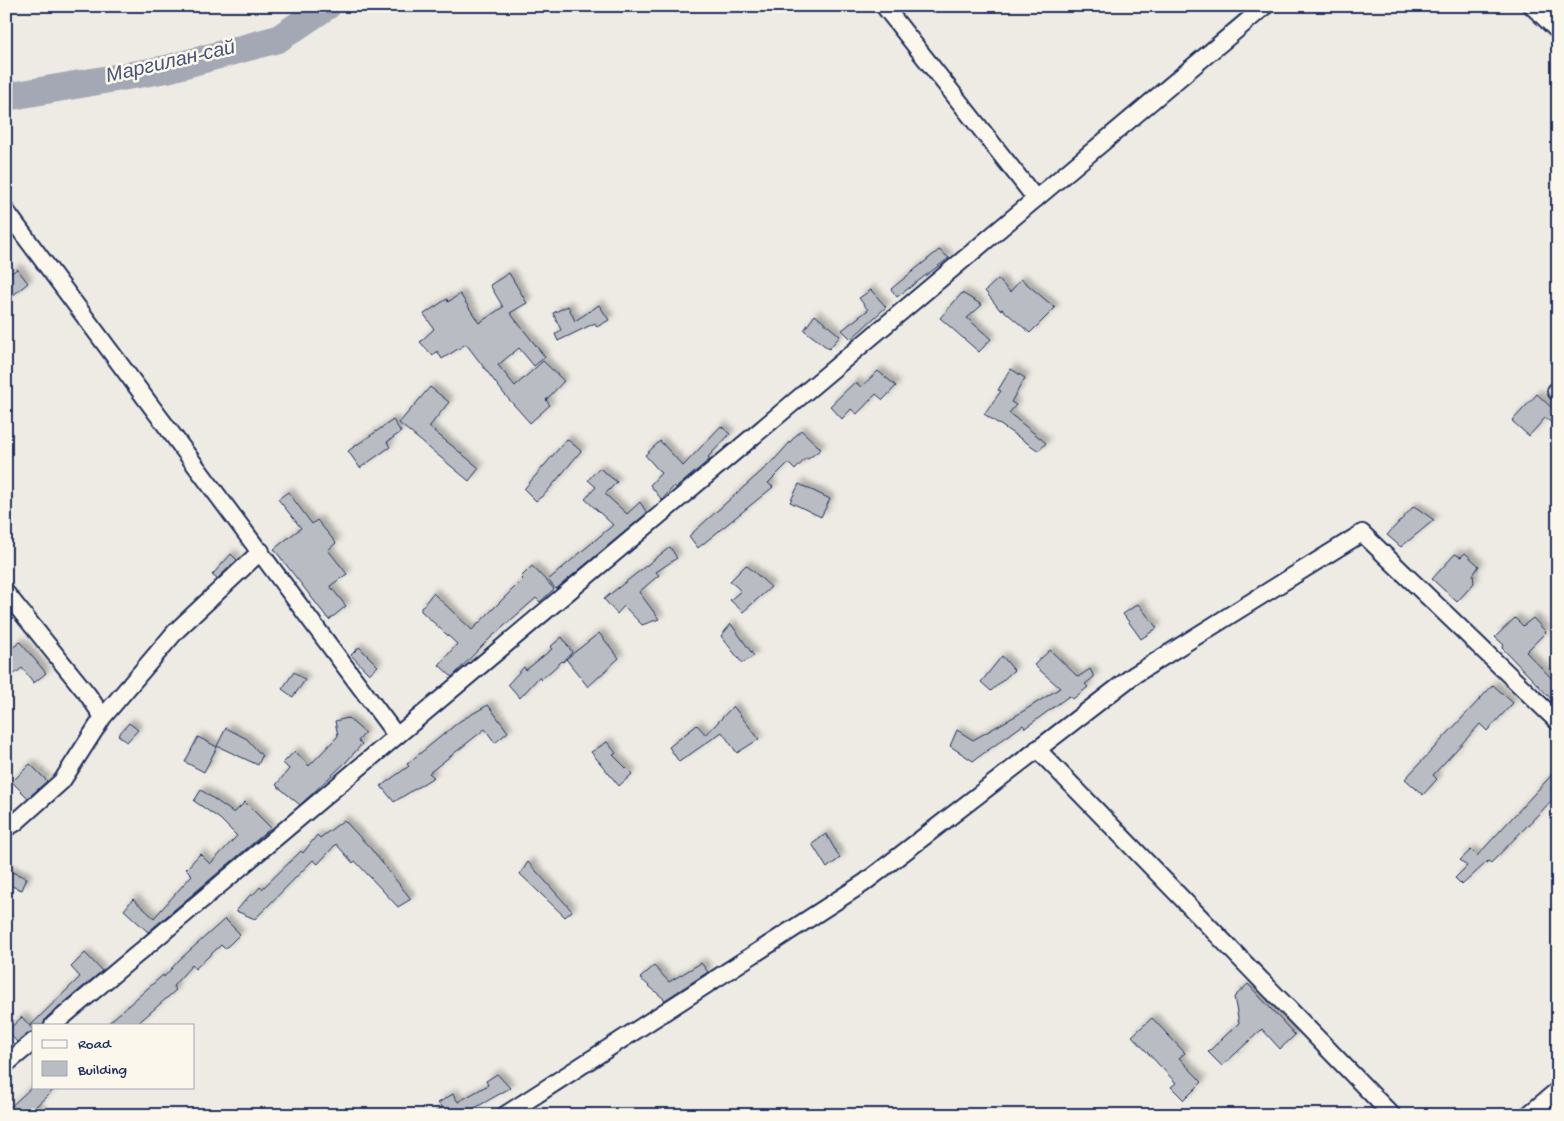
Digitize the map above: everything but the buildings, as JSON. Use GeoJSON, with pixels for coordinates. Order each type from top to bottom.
{"type":"FeatureCollection","features":[{"type":"Feature","properties":{"kind":"street"},"geometry":{"type":"LineString","coordinates":[[884,6],[1036,199]]}},
{"type":"Feature","properties":{"kind":"street"},"geometry":{"type":"LineString","coordinates":[[54,1024],[1265,6]]}},
{"type":"Feature","properties":{"kind":"street"},"geometry":{"type":"LineString","coordinates":[[1532,6],[1558,31]]}},
{"type":"Feature","properties":{"kind":"street"},"geometry":{"type":"LineString","coordinates":[[6,211],[261,551],[396,735]]}},
{"type":"Feature","properties":{"kind":"street"},"geometry":{"type":"LineString","coordinates":[[505,1115],[864,883],[1134,675],[1362,533],[1558,722]]}},
{"type":"Feature","properties":{"kind":"street"},"geometry":{"type":"LineString","coordinates":[[6,828],[15,824],[62,781],[102,717],[176,631],[261,551]]}},
{"type":"Feature","properties":{"kind":"street"},"geometry":{"type":"LineString","coordinates":[[6,593],[88,695],[102,717]]}},
{"type":"Feature","properties":{"kind":"street"},"geometry":{"type":"LineString","coordinates":[[1038,749],[1392,1115]]}},
{"type":"Feature","properties":{"kind":"street"},"geometry":{"type":"LineString","coordinates":[[6,1064],[32,1043]]}},
{"type":"Feature","properties":{"kind":"street"},"geometry":{"type":"LineString","coordinates":[[1528,1115],[1558,1090]]}},
{"type":"Feature","properties":{"kind":"waterway","name":"Маргилан-сай"},"geometry":{"type":"LineString","coordinates":[[6,97],[167,69],[278,39],[327,6]]}}]}
